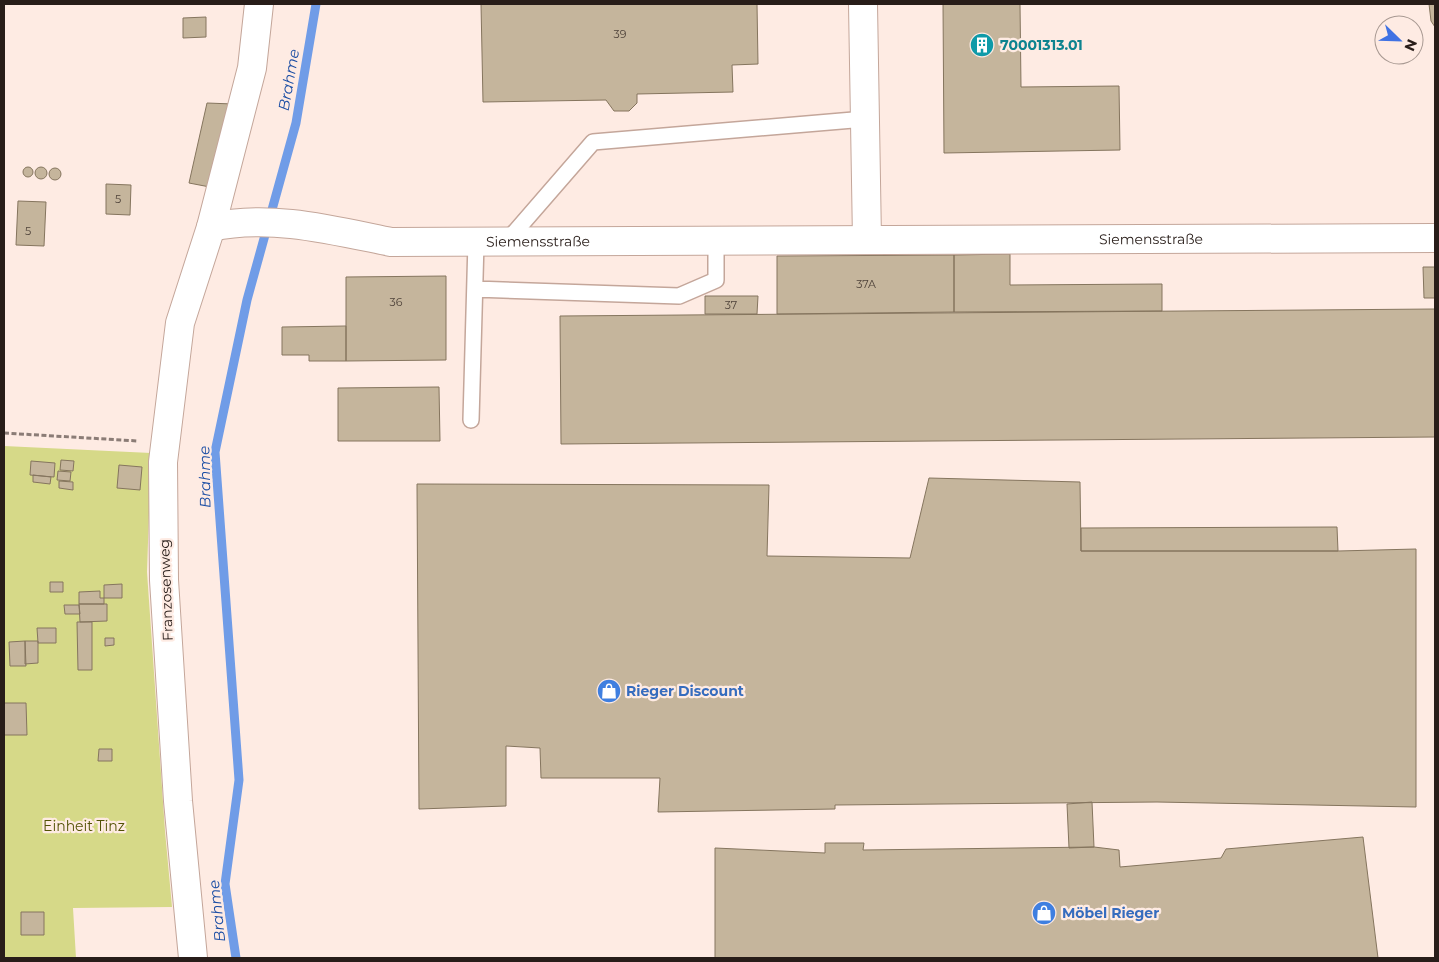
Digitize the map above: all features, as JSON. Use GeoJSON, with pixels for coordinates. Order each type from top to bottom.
{"type":"FeatureCollection","features":[{"type":"Feature","properties":{"kind":"street","name":"Franzosenweg"},"geometry":{"type":"LineString","coordinates":[[193,958],[178,801],[164,580],[163,462],[180,323],[221,224],[252,68],[259,4]]}},
{"type":"Feature","properties":{"kind":"street"},"geometry":{"type":"LineString","coordinates":[[863,4],[867,240]]}},
{"type":"Feature","properties":{"kind":"street","name":"Siemensstraße"},"geometry":{"type":"LineString","coordinates":[[221,224],[298,223],[391,242],[1435,238]]}},
{"type":"Feature","properties":{"kind":"lane"},"geometry":{"type":"LineString","coordinates":[[507,242],[593,142],[865,119]]}},
{"type":"Feature","properties":{"kind":"lane"},"geometry":{"type":"LineString","coordinates":[[475,289],[679,296],[716,280],[716,241]]}},
{"type":"Feature","properties":{"kind":"lane"},"geometry":{"type":"LineString","coordinates":[[471,420],[476,242]]}},
{"type":"Feature","properties":{"kind":"path"},"geometry":{"type":"LineString","coordinates":[[4,433],[166,443]]}},
{"type":"Feature","properties":{"kind":"green space","name":"Einheit Tinz"},"geometry":{"type":"Polygon","coordinates":[[[4,446],[151,453],[147,572],[172,907],[73,908],[76,958],[4,958],[4,446]]]}},
{"type":"Feature","properties":{"kind":"building"},"geometry":{"type":"Polygon","coordinates":[[[481,4],[757,4],[758,64],[732,65],[733,92],[637,94],[637,103],[629,111],[614,111],[606,100],[483,102],[481,4]]]}},
{"type":"Feature","properties":{"kind":"building","name":"70001313.01"},"geometry":{"type":"Polygon","coordinates":[[[943,4],[1020,4],[1021,87],[1119,86],[1120,150],[944,153],[943,4]]]}},
{"type":"Feature","properties":{"kind":"building"},"geometry":{"type":"Polygon","coordinates":[[[1429,4],[1435,4],[1435,27],[1431,21],[1429,4]]]}},
{"type":"Feature","properties":{"kind":"building"},"geometry":{"type":"Polygon","coordinates":[[[206,17],[206,37],[183,38],[183,18],[206,17]]]}},
{"type":"Feature","properties":{"kind":"building"},"geometry":{"type":"Polygon","coordinates":[[[207,103],[233,104],[215,188],[189,183],[207,103]]]}},
{"type":"Feature","properties":{"kind":"building"},"geometry":{"type":"Polygon","coordinates":[[[26,167],[30,167],[33,172],[32,176],[26,177],[23,174],[23,170],[26,167]]]}},
{"type":"Feature","properties":{"kind":"building"},"geometry":{"type":"Polygon","coordinates":[[[41,167],[47,173],[41,179],[35,173],[41,167]]]}},
{"type":"Feature","properties":{"kind":"building"},"geometry":{"type":"Polygon","coordinates":[[[53,168],[57,168],[61,174],[57,180],[53,180],[49,176],[49,172],[53,168]]]}},
{"type":"Feature","properties":{"kind":"building"},"geometry":{"type":"Polygon","coordinates":[[[106,184],[131,185],[130,215],[106,214],[106,184]]]}},
{"type":"Feature","properties":{"kind":"building"},"geometry":{"type":"Polygon","coordinates":[[[18,201],[46,202],[44,246],[16,245],[18,201]]]}},
{"type":"Feature","properties":{"kind":"building"},"geometry":{"type":"Polygon","coordinates":[[[1010,254],[1010,285],[1162,284],[1162,311],[954,312],[954,255],[1010,254]]]}},
{"type":"Feature","properties":{"kind":"building"},"geometry":{"type":"Polygon","coordinates":[[[954,255],[954,312],[777,314],[777,256],[954,255]]]}},
{"type":"Feature","properties":{"kind":"building"},"geometry":{"type":"Polygon","coordinates":[[[1423,267],[1435,267],[1435,298],[1424,298],[1423,267]]]}},
{"type":"Feature","properties":{"kind":"building"},"geometry":{"type":"Polygon","coordinates":[[[446,276],[446,360],[346,361],[346,277],[446,276]]]}},
{"type":"Feature","properties":{"kind":"building"},"geometry":{"type":"Polygon","coordinates":[[[705,296],[758,296],[757,314],[705,314],[705,296]]]}},
{"type":"Feature","properties":{"kind":"building"},"geometry":{"type":"Polygon","coordinates":[[[1435,309],[1435,437],[561,444],[560,316],[1435,309]]]}},
{"type":"Feature","properties":{"kind":"building"},"geometry":{"type":"Polygon","coordinates":[[[346,326],[346,361],[309,361],[309,355],[282,355],[282,327],[346,326]]]}},
{"type":"Feature","properties":{"kind":"building"},"geometry":{"type":"Polygon","coordinates":[[[439,387],[440,441],[338,441],[338,388],[439,387]]]}},
{"type":"Feature","properties":{"kind":"building"},"geometry":{"type":"Polygon","coordinates":[[[61,460],[74,461],[73,471],[60,470],[61,460]]]}},
{"type":"Feature","properties":{"kind":"building"},"geometry":{"type":"Polygon","coordinates":[[[31,461],[55,463],[54,477],[30,475],[31,461]]]}},
{"type":"Feature","properties":{"kind":"building"},"geometry":{"type":"Polygon","coordinates":[[[119,465],[142,467],[140,490],[117,488],[119,465]]]}},
{"type":"Feature","properties":{"kind":"building"},"geometry":{"type":"Polygon","coordinates":[[[58,471],[71,472],[70,481],[57,480],[58,471]]]}},
{"type":"Feature","properties":{"kind":"building"},"geometry":{"type":"Polygon","coordinates":[[[33,475],[51,477],[50,484],[33,482],[33,475]]]}},
{"type":"Feature","properties":{"kind":"building"},"geometry":{"type":"Polygon","coordinates":[[[929,478],[1080,482],[1081,551],[1338,551],[1416,549],[1416,807],[1157,802],[835,805],[835,809],[658,812],[660,778],[541,778],[540,748],[506,746],[506,806],[419,809],[417,484],[769,485],[767,556],[910,558],[929,478]]]}},
{"type":"Feature","properties":{"kind":"building"},"geometry":{"type":"Polygon","coordinates":[[[59,481],[73,482],[73,490],[59,488],[59,481]]]}},
{"type":"Feature","properties":{"kind":"building"},"geometry":{"type":"Polygon","coordinates":[[[1337,527],[1338,551],[1081,551],[1081,528],[1337,527]]]}},
{"type":"Feature","properties":{"kind":"building"},"geometry":{"type":"Polygon","coordinates":[[[50,582],[63,582],[63,592],[50,592],[50,582]]]}},
{"type":"Feature","properties":{"kind":"building"},"geometry":{"type":"Polygon","coordinates":[[[122,584],[122,598],[104,598],[104,585],[122,584]]]}},
{"type":"Feature","properties":{"kind":"building"},"geometry":{"type":"Polygon","coordinates":[[[100,591],[100,598],[104,598],[104,604],[79,604],[79,592],[100,591]]]}},
{"type":"Feature","properties":{"kind":"building"},"geometry":{"type":"Polygon","coordinates":[[[79,604],[107,604],[107,621],[80,622],[79,604]]]}},
{"type":"Feature","properties":{"kind":"building"},"geometry":{"type":"Polygon","coordinates":[[[64,605],[79,605],[80,614],[65,614],[64,605]]]}},
{"type":"Feature","properties":{"kind":"building"},"geometry":{"type":"Polygon","coordinates":[[[77,622],[92,622],[92,670],[78,670],[77,622]]]}},
{"type":"Feature","properties":{"kind":"building"},"geometry":{"type":"Polygon","coordinates":[[[37,628],[56,628],[56,643],[38,643],[37,628]]]}},
{"type":"Feature","properties":{"kind":"building"},"geometry":{"type":"Polygon","coordinates":[[[105,638],[114,638],[114,645],[105,646],[105,638]]]}},
{"type":"Feature","properties":{"kind":"building"},"geometry":{"type":"Polygon","coordinates":[[[25,641],[38,641],[38,663],[25,664],[25,641]]]}},
{"type":"Feature","properties":{"kind":"building"},"geometry":{"type":"Polygon","coordinates":[[[25,641],[26,666],[10,666],[9,642],[25,641]]]}},
{"type":"Feature","properties":{"kind":"building"},"geometry":{"type":"Polygon","coordinates":[[[4,703],[26,703],[27,735],[4,735],[4,703]]]}},
{"type":"Feature","properties":{"kind":"building"},"geometry":{"type":"Polygon","coordinates":[[[99,749],[112,749],[112,761],[98,761],[99,749]]]}},
{"type":"Feature","properties":{"kind":"building"},"geometry":{"type":"Polygon","coordinates":[[[1092,802],[1094,847],[1069,848],[1067,804],[1092,802]]]}},
{"type":"Feature","properties":{"kind":"building","name":"Möbel Rieger"},"geometry":{"type":"Polygon","coordinates":[[[1363,837],[1378,958],[715,958],[715,848],[825,853],[825,843],[864,843],[863,850],[1094,847],[1119,850],[1120,867],[1221,858],[1226,849],[1363,837]]]}},
{"type":"Feature","properties":{"kind":"building"},"geometry":{"type":"Polygon","coordinates":[[[21,912],[44,912],[44,935],[21,935],[21,912]]]}},
{"type":"Feature","properties":{"kind":"waterway","name":"Brahme"},"geometry":{"type":"LineString","coordinates":[[236,958],[225,884],[239,780],[215,452],[247,300],[296,123],[316,4]]}},
{"type":"Feature","properties":{"kind":"place","name":"70001313.01"},"geometry":{"type":"Point","coordinates":[982,45]}},
{"type":"Feature","properties":{"kind":"place","name":"Rieger Discount"},"geometry":{"type":"Point","coordinates":[609,691]}},
{"type":"Feature","properties":{"kind":"place","name":"Möbel Rieger"},"geometry":{"type":"Point","coordinates":[1044,913]}}]}
